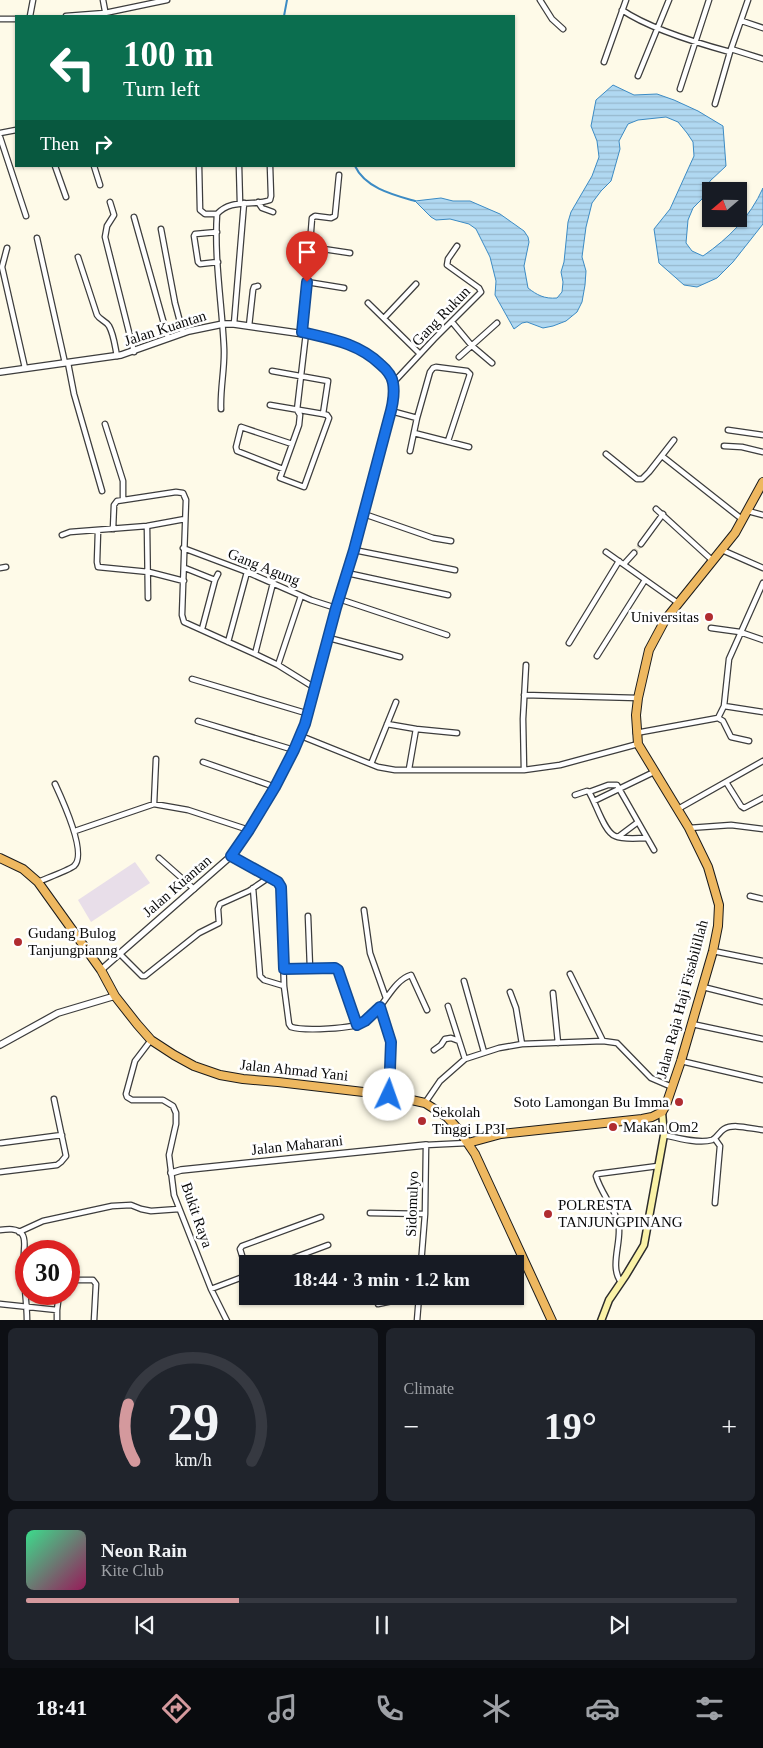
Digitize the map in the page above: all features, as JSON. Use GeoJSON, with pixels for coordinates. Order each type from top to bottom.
{"type":"FeatureCollection","features":[{"type":"Feature","properties":{"kind":"highway","name":"Jalan Raja Haji Fisabilillah"},"geometry":{"type":"LineString","coordinates":[[662,1112],[682,1061],[713,951],[718,926],[719,905],[708,867],[689,828],[638,744],[636,715],[638,698],[649,650],[665,620],[722,550],[743,520],[763,482]]}},
{"type":"Feature","properties":{"kind":"highway","name":"Jalan Ahmad Yani"},"geometry":{"type":"LineString","coordinates":[[0,858],[22,869],[38,882],[101,970],[115,996],[151,1040],[194,1066],[220,1075],[243,1079],[389,1095],[425,1103],[447,1117],[468,1143],[552,1320]]}},
{"type":"Feature","properties":{"kind":"highway"},"geometry":{"type":"LineString","coordinates":[[468,1143],[501,1134],[642,1119],[662,1112]]}},
{"type":"Feature","properties":{"kind":"main road"},"geometry":{"type":"LineString","coordinates":[[601,1320],[609,1300],[644,1244],[664,1135],[662,1112]]}},
{"type":"Feature","properties":{"kind":"street"},"geometry":{"type":"LineString","coordinates":[[30,15],[33,0]]}},
{"type":"Feature","properties":{"kind":"street"},"geometry":{"type":"LineString","coordinates":[[103,0],[105,14]]}},
{"type":"Feature","properties":{"kind":"street"},"geometry":{"type":"LineString","coordinates":[[86,15],[105,14],[168,0]]}},
{"type":"Feature","properties":{"kind":"street"},"geometry":{"type":"LineString","coordinates":[[540,0],[552,19],[563,28]]}},
{"type":"Feature","properties":{"kind":"street"},"geometry":{"type":"LineString","coordinates":[[604,62],[626,0]]}},
{"type":"Feature","properties":{"kind":"street"},"geometry":{"type":"LineString","coordinates":[[638,76],[669,0]]}},
{"type":"Feature","properties":{"kind":"street"},"geometry":{"type":"LineString","coordinates":[[680,89],[709,0]]}},
{"type":"Feature","properties":{"kind":"street"},"geometry":{"type":"LineString","coordinates":[[715,104],[730,51],[748,0]]}},
{"type":"Feature","properties":{"kind":"street"},"geometry":{"type":"LineString","coordinates":[[622,10],[658,28],[695,42],[763,59]]}},
{"type":"Feature","properties":{"kind":"street"},"geometry":{"type":"LineString","coordinates":[[0,19],[15,19]]}},
{"type":"Feature","properties":{"kind":"street"},"geometry":{"type":"LineString","coordinates":[[742,21],[763,28]]}},
{"type":"Feature","properties":{"kind":"street"},"geometry":{"type":"LineString","coordinates":[[15,130],[0,135],[26,216]]}},
{"type":"Feature","properties":{"kind":"street"},"geometry":{"type":"LineString","coordinates":[[55,167],[66,197]]}},
{"type":"Feature","properties":{"kind":"street"},"geometry":{"type":"LineString","coordinates":[[94,167],[100,185]]}},
{"type":"Feature","properties":{"kind":"street"},"geometry":{"type":"LineString","coordinates":[[199,167],[200,210],[205,214],[218,214],[227,206],[242,203],[267,202],[270,199],[270,167]]}},
{"type":"Feature","properties":{"kind":"street"},"geometry":{"type":"LineString","coordinates":[[234,324],[242,203],[240,167]]}},
{"type":"Feature","properties":{"kind":"street"},"geometry":{"type":"LineString","coordinates":[[270,406],[297,410],[323,414],[329,418],[302,487],[280,479],[300,418],[297,410],[313,216],[331,218],[335,216],[339,175]]}},
{"type":"Feature","properties":{"kind":"street"},"geometry":{"type":"LineString","coordinates":[[110,202],[114,215],[107,226],[105,237],[134,352]]}},
{"type":"Feature","properties":{"kind":"street"},"geometry":{"type":"LineString","coordinates":[[258,202],[262,208],[272,212]]}},
{"type":"Feature","properties":{"kind":"street"},"geometry":{"type":"LineString","coordinates":[[218,214],[218,262],[224,351],[220,392],[221,409]]}},
{"type":"Feature","properties":{"kind":"street"},"geometry":{"type":"LineString","coordinates":[[134,217],[168,338]]}},
{"type":"Feature","properties":{"kind":"street"},"geometry":{"type":"LineString","coordinates":[[161,229],[175,303],[183,333]]}},
{"type":"Feature","properties":{"kind":"street"},"geometry":{"type":"LineString","coordinates":[[217,232],[194,234],[194,236],[198,262],[200,264],[218,262]]}},
{"type":"Feature","properties":{"kind":"street"},"geometry":{"type":"LineString","coordinates":[[37,238],[66,363],[102,491]]}},
{"type":"Feature","properties":{"kind":"street","name":"Gang Rukun"},"geometry":{"type":"LineString","coordinates":[[393,383],[481,292],[479,288],[447,265],[448,259],[457,246]]}},
{"type":"Feature","properties":{"kind":"street"},"geometry":{"type":"LineString","coordinates":[[310,247],[350,253]]}},
{"type":"Feature","properties":{"kind":"street"},"geometry":{"type":"LineString","coordinates":[[7,248],[2,267],[25,368]]}},
{"type":"Feature","properties":{"kind":"street"},"geometry":{"type":"LineString","coordinates":[[78,257],[97,315],[110,328],[117,356]]}},
{"type":"Feature","properties":{"kind":"street"},"geometry":{"type":"LineString","coordinates":[[307,282],[344,288]]}},
{"type":"Feature","properties":{"kind":"street"},"geometry":{"type":"LineString","coordinates":[[384,318],[416,284]]}},
{"type":"Feature","properties":{"kind":"street"},"geometry":{"type":"LineString","coordinates":[[249,326],[252,290],[258,286]]}},
{"type":"Feature","properties":{"kind":"street"},"geometry":{"type":"LineString","coordinates":[[368,303],[420,354]]}},
{"type":"Feature","properties":{"kind":"street"},"geometry":{"type":"LineString","coordinates":[[452,322],[472,346],[492,363]]}},
{"type":"Feature","properties":{"kind":"street"},"geometry":{"type":"LineString","coordinates":[[458,357],[498,323]]}},
{"type":"Feature","properties":{"kind":"street","name":"Jalan Kuantan"},"geometry":{"type":"LineString","coordinates":[[0,372],[117,356],[134,352],[183,333],[222,324],[234,324],[332,338],[362,350],[386,369],[393,383],[391,411],[348,573],[336,608],[309,714],[301,736],[275,787],[231,856],[101,970]]}},
{"type":"Feature","properties":{"kind":"street"},"geometry":{"type":"LineString","coordinates":[[410,451],[417,418],[432,369],[436,367],[468,372],[470,376],[448,441]]}},
{"type":"Feature","properties":{"kind":"street"},"geometry":{"type":"LineString","coordinates":[[272,371],[328,381],[323,414]]}},
{"type":"Feature","properties":{"kind":"street"},"geometry":{"type":"LineString","coordinates":[[391,411],[417,418]]}},
{"type":"Feature","properties":{"kind":"street"},"geometry":{"type":"LineString","coordinates":[[106,424],[124,484],[123,500]]}},
{"type":"Feature","properties":{"kind":"street"},"geometry":{"type":"LineString","coordinates":[[283,469],[237,450],[241,427],[292,444]]}},
{"type":"Feature","properties":{"kind":"street"},"geometry":{"type":"LineString","coordinates":[[728,430],[763,435]]}},
{"type":"Feature","properties":{"kind":"street"},"geometry":{"type":"LineString","coordinates":[[414,433],[470,447]]}},
{"type":"Feature","properties":{"kind":"street"},"geometry":{"type":"LineString","coordinates":[[606,454],[638,480],[644,478],[674,440]]}},
{"type":"Feature","properties":{"kind":"street"},"geometry":{"type":"LineString","coordinates":[[724,446],[748,448],[763,452]]}},
{"type":"Feature","properties":{"kind":"street"},"geometry":{"type":"LineString","coordinates":[[662,456],[743,520]]}},
{"type":"Feature","properties":{"kind":"street"},"geometry":{"type":"LineString","coordinates":[[113,529],[115,502],[180,492],[186,497],[182,620],[187,624],[255,654],[315,688]]}},
{"type":"Feature","properties":{"kind":"street"},"geometry":{"type":"LineString","coordinates":[[656,508],[713,561]]}},
{"type":"Feature","properties":{"kind":"street"},"geometry":{"type":"LineString","coordinates":[[748,511],[763,515]]}},
{"type":"Feature","properties":{"kind":"street"},"geometry":{"type":"LineString","coordinates":[[364,514],[433,538],[451,542]]}},
{"type":"Feature","properties":{"kind":"street"},"geometry":{"type":"LineString","coordinates":[[641,544],[663,514]]}},
{"type":"Feature","properties":{"kind":"street"},"geometry":{"type":"LineString","coordinates":[[62,535],[70,532],[147,526],[185,518]]}},
{"type":"Feature","properties":{"kind":"street"},"geometry":{"type":"LineString","coordinates":[[147,526],[148,598]]}},
{"type":"Feature","properties":{"kind":"street"},"geometry":{"type":"LineString","coordinates":[[98,530],[98,568],[149,572],[184,581]]}},
{"type":"Feature","properties":{"kind":"street","name":"Gang Agung"},"geometry":{"type":"LineString","coordinates":[[183,548],[247,572],[301,596],[336,608]]}},
{"type":"Feature","properties":{"kind":"street"},"geometry":{"type":"LineString","coordinates":[[354,550],[455,570]]}},
{"type":"Feature","properties":{"kind":"street"},"geometry":{"type":"LineString","coordinates":[[722,550],[763,568]]}},
{"type":"Feature","properties":{"kind":"street"},"geometry":{"type":"LineString","coordinates":[[606,552],[678,603]]}},
{"type":"Feature","properties":{"kind":"street"},"geometry":{"type":"LineString","coordinates":[[624,564],[634,553]]}},
{"type":"Feature","properties":{"kind":"street"},"geometry":{"type":"LineString","coordinates":[[569,644],[619,561]]}},
{"type":"Feature","properties":{"kind":"street"},"geometry":{"type":"LineString","coordinates":[[0,568],[6,567]]}},
{"type":"Feature","properties":{"kind":"street"},"geometry":{"type":"LineString","coordinates":[[184,568],[215,580]]}},
{"type":"Feature","properties":{"kind":"street"},"geometry":{"type":"LineString","coordinates":[[228,642],[247,572]]}},
{"type":"Feature","properties":{"kind":"street"},"geometry":{"type":"LineString","coordinates":[[348,573],[448,595]]}},
{"type":"Feature","properties":{"kind":"street"},"geometry":{"type":"LineString","coordinates":[[202,629],[218,574]]}},
{"type":"Feature","properties":{"kind":"street"},"geometry":{"type":"LineString","coordinates":[[597,656],[645,580]]}},
{"type":"Feature","properties":{"kind":"street"},"geometry":{"type":"LineString","coordinates":[[255,654],[273,583]]}},
{"type":"Feature","properties":{"kind":"street"},"geometry":{"type":"LineString","coordinates":[[718,718],[724,706],[727,665],[763,583]]}},
{"type":"Feature","properties":{"kind":"street"},"geometry":{"type":"LineString","coordinates":[[278,666],[301,596]]}},
{"type":"Feature","properties":{"kind":"street"},"geometry":{"type":"LineString","coordinates":[[339,599],[447,635]]}},
{"type":"Feature","properties":{"kind":"street"},"geometry":{"type":"LineString","coordinates":[[711,628],[740,632],[763,640]]}},
{"type":"Feature","properties":{"kind":"street"},"geometry":{"type":"LineString","coordinates":[[329,638],[400,657]]}},
{"type":"Feature","properties":{"kind":"street"},"geometry":{"type":"LineString","coordinates":[[524,770],[526,665]]}},
{"type":"Feature","properties":{"kind":"street"},"geometry":{"type":"LineString","coordinates":[[192,678],[309,714]]}},
{"type":"Feature","properties":{"kind":"street"},"geometry":{"type":"LineString","coordinates":[[524,695],[638,698]]}},
{"type":"Feature","properties":{"kind":"street"},"geometry":{"type":"LineString","coordinates":[[371,764],[396,702]]}},
{"type":"Feature","properties":{"kind":"street"},"geometry":{"type":"LineString","coordinates":[[724,706],[763,712]]}},
{"type":"Feature","properties":{"kind":"street"},"geometry":{"type":"LineString","coordinates":[[636,732],[718,718],[723,721],[730,737],[749,741]]}},
{"type":"Feature","properties":{"kind":"street"},"geometry":{"type":"LineString","coordinates":[[198,721],[294,750]]}},
{"type":"Feature","properties":{"kind":"street"},"geometry":{"type":"LineString","coordinates":[[387,724],[416,730],[458,733]]}},
{"type":"Feature","properties":{"kind":"street"},"geometry":{"type":"LineString","coordinates":[[409,769],[416,730]]}},
{"type":"Feature","properties":{"kind":"street"},"geometry":{"type":"LineString","coordinates":[[301,736],[371,764],[395,770],[524,770],[560,764],[638,744]]}},
{"type":"Feature","properties":{"kind":"street"},"geometry":{"type":"LineString","coordinates":[[154,804],[156,759]]}},
{"type":"Feature","properties":{"kind":"street"},"geometry":{"type":"LineString","coordinates":[[678,809],[763,761]]}},
{"type":"Feature","properties":{"kind":"street"},"geometry":{"type":"LineString","coordinates":[[203,762],[275,787]]}},
{"type":"Feature","properties":{"kind":"street"},"geometry":{"type":"LineString","coordinates":[[594,801],[654,772]]}},
{"type":"Feature","properties":{"kind":"street"},"geometry":{"type":"LineString","coordinates":[[726,782],[744,808],[763,798]]}},
{"type":"Feature","properties":{"kind":"street"},"geometry":{"type":"LineString","coordinates":[[38,882],[76,864],[75,831],[55,784]]}},
{"type":"Feature","properties":{"kind":"street"},"geometry":{"type":"LineString","coordinates":[[575,795],[608,785],[617,785],[654,850]]}},
{"type":"Feature","properties":{"kind":"street"},"geometry":{"type":"LineString","coordinates":[[589,792],[612,835],[646,838]]}},
{"type":"Feature","properties":{"kind":"street"},"geometry":{"type":"LineString","coordinates":[[75,831],[154,804],[188,810],[249,830]]}},
{"type":"Feature","properties":{"kind":"street"},"geometry":{"type":"LineString","coordinates":[[618,837],[638,822]]}},
{"type":"Feature","properties":{"kind":"street"},"geometry":{"type":"LineString","coordinates":[[689,828],[731,825],[763,829]]}},
{"type":"Feature","properties":{"kind":"street"},"geometry":{"type":"LineString","coordinates":[[231,856],[278,882],[282,892],[284,986],[291,1027],[327,1029],[357,1025],[365,1021],[380,1007],[405,977],[412,975],[427,1010]]}},
{"type":"Feature","properties":{"kind":"street"},"geometry":{"type":"LineString","coordinates":[[159,858],[194,889]]}},
{"type":"Feature","properties":{"kind":"street"},"geometry":{"type":"LineString","coordinates":[[119,953],[142,976],[145,976],[199,933],[219,923],[218,909],[220,904],[253,888],[268,878]]}},
{"type":"Feature","properties":{"kind":"street"},"geometry":{"type":"LineString","coordinates":[[253,888],[260,976],[264,980],[284,986]]}},
{"type":"Feature","properties":{"kind":"street"},"geometry":{"type":"LineString","coordinates":[[750,896],[763,899]]}},
{"type":"Feature","properties":{"kind":"street"},"geometry":{"type":"LineString","coordinates":[[364,910],[370,953],[386,998]]}},
{"type":"Feature","properties":{"kind":"street"},"geometry":{"type":"LineString","coordinates":[[308,916],[310,968]]}},
{"type":"Feature","properties":{"kind":"street"},"geometry":{"type":"LineString","coordinates":[[713,951],[763,961]]}},
{"type":"Feature","properties":{"kind":"street"},"geometry":{"type":"LineString","coordinates":[[284,969],[335,968],[338,970],[357,1025]]}},
{"type":"Feature","properties":{"kind":"street"},"geometry":{"type":"LineString","coordinates":[[570,974],[603,1041]]}},
{"type":"Feature","properties":{"kind":"street"},"geometry":{"type":"LineString","coordinates":[[464,981],[484,1052]]}},
{"type":"Feature","properties":{"kind":"street"},"geometry":{"type":"LineString","coordinates":[[703,986],[763,1002]]}},
{"type":"Feature","properties":{"kind":"street"},"geometry":{"type":"LineString","coordinates":[[510,992],[516,1008],[522,1044]]}},
{"type":"Feature","properties":{"kind":"street"},"geometry":{"type":"LineString","coordinates":[[553,993],[558,1042]]}},
{"type":"Feature","properties":{"kind":"street"},"geometry":{"type":"LineString","coordinates":[[0,1045],[58,1014],[115,996]]}},
{"type":"Feature","properties":{"kind":"street"},"geometry":{"type":"LineString","coordinates":[[448,1006],[465,1059]]}},
{"type":"Feature","properties":{"kind":"street"},"geometry":{"type":"LineString","coordinates":[[380,1007],[391,1042],[389,1095]]}},
{"type":"Feature","properties":{"kind":"street"},"geometry":{"type":"LineString","coordinates":[[692,1024],[763,1039]]}},
{"type":"Feature","properties":{"kind":"street"},"geometry":{"type":"LineString","coordinates":[[434,1050],[445,1039],[451,1038],[459,1041]]}},
{"type":"Feature","properties":{"kind":"street","name":"Bukit Raya"},"geometry":{"type":"LineString","coordinates":[[151,1040],[135,1060],[126,1094],[127,1098],[132,1100],[164,1100],[173,1106],[176,1113],[176,1124],[169,1155],[174,1195],[211,1289],[227,1320]]}},
{"type":"Feature","properties":{"kind":"street"},"geometry":{"type":"LineString","coordinates":[[425,1103],[440,1081],[465,1059],[484,1052],[522,1044],[613,1042],[621,1045],[652,1078],[672,1087]]}},
{"type":"Feature","properties":{"kind":"street"},"geometry":{"type":"LineString","coordinates":[[682,1061],[763,1080]]}},
{"type":"Feature","properties":{"kind":"street"},"geometry":{"type":"LineString","coordinates":[[0,1172],[57,1165],[66,1156],[54,1100]]}},
{"type":"Feature","properties":{"kind":"street"},"geometry":{"type":"LineString","coordinates":[[664,1135],[709,1140],[715,1139],[720,1132],[731,1126],[763,1130]]}},
{"type":"Feature","properties":{"kind":"street"},"geometry":{"type":"LineString","coordinates":[[1,1143],[62,1135]]}},
{"type":"Feature","properties":{"kind":"street"},"geometry":{"type":"LineString","coordinates":[[715,1139],[720,1146],[716,1203]]}},
{"type":"Feature","properties":{"kind":"street"},"geometry":{"type":"LineString","coordinates":[[426,1145],[468,1143]]}},
{"type":"Feature","properties":{"kind":"street","name":"Jalan Maharani"},"geometry":{"type":"LineString","coordinates":[[171,1174],[190,1169],[426,1145]]}},
{"type":"Feature","properties":{"kind":"street","name":"Sidomulyo"},"geometry":{"type":"LineString","coordinates":[[422,1255],[425,1214],[426,1145]]}},
{"type":"Feature","properties":{"kind":"street"},"geometry":{"type":"LineString","coordinates":[[621,1282],[616,1273],[619,1241],[618,1226],[596,1176],[597,1174],[658,1166]]}},
{"type":"Feature","properties":{"kind":"street"},"geometry":{"type":"LineString","coordinates":[[19,1232],[43,1221],[112,1206],[131,1205],[140,1210],[151,1211],[179,1208]]}},
{"type":"Feature","properties":{"kind":"street"},"geometry":{"type":"LineString","coordinates":[[370,1213],[425,1214]]}},
{"type":"Feature","properties":{"kind":"street"},"geometry":{"type":"LineString","coordinates":[[240,1255],[242,1246],[321,1217]]}},
{"type":"Feature","properties":{"kind":"street"},"geometry":{"type":"LineString","coordinates":[[0,1230],[14,1229],[25,1239],[22,1268],[27,1320]]}},
{"type":"Feature","properties":{"kind":"street"},"geometry":{"type":"LineString","coordinates":[[301,1255],[328,1245]]}},
{"type":"Feature","properties":{"kind":"street"},"geometry":{"type":"LineString","coordinates":[[211,1289],[239,1278]]}},
{"type":"Feature","properties":{"kind":"street"},"geometry":{"type":"LineString","coordinates":[[80,1280],[95,1281],[94,1320]]}},
{"type":"Feature","properties":{"kind":"street"},"geometry":{"type":"LineString","coordinates":[[0,1304],[58,1310]]}},
{"type":"Feature","properties":{"kind":"street"},"geometry":{"type":"LineString","coordinates":[[57,1320],[58,1305]]}},
{"type":"Feature","properties":{"kind":"street"},"geometry":{"type":"LineString","coordinates":[[417,1320],[418,1305]]}},
{"type":"Feature","properties":{"kind":"shaded area"},"geometry":{"type":"Polygon","coordinates":[[[135,862],[150,883],[91,922],[78,900],[135,862]]]}},
{"type":"Feature","properties":{"kind":"water"},"geometry":{"type":"Polygon","coordinates":[[[613,85],[634,95],[657,94],[698,111],[723,126],[726,166],[710,182],[702,182],[702,199],[693,208],[688,220],[686,243],[692,251],[703,256],[722,242],[736,228],[748,228],[748,214],[763,188],[763,224],[733,262],[717,278],[697,287],[684,285],[659,263],[654,229],[670,209],[694,156],[693,142],[678,122],[666,117],[638,120],[628,124],[619,141],[620,149],[611,181],[592,203],[586,227],[582,257],[586,271],[585,285],[582,302],[577,312],[566,321],[553,326],[543,328],[527,322],[514,329],[495,295],[496,281],[490,257],[476,229],[469,224],[450,219],[436,220],[415,201],[441,198],[453,201],[470,201],[500,214],[524,231],[528,237],[529,242],[524,266],[528,288],[541,296],[557,298],[562,292],[561,272],[564,262],[568,222],[571,212],[592,176],[599,157],[597,141],[591,126],[596,100],[613,85]]]}},
{"type":"Feature","properties":{"kind":"waterway"},"geometry":{"type":"LineString","coordinates":[[284,15],[287,0]]}},
{"type":"Feature","properties":{"kind":"waterway"},"geometry":{"type":"LineString","coordinates":[[356,167],[366,180],[381,190],[415,201]]}},
{"type":"Feature","properties":{"kind":"tunnel"},"geometry":{"type":"LineString","coordinates":[[634,553],[641,544]]}},
{"type":"Feature","properties":{"kind":"place","name":"Universitas"},"geometry":{"type":"Point","coordinates":[709,617]}},
{"type":"Feature","properties":{"kind":"place","name":"Gudang Bulog Tanjungpianng"},"geometry":{"type":"Point","coordinates":[18,942]}},
{"type":"Feature","properties":{"kind":"place","name":"Soto Lamongan Bu Imma"},"geometry":{"type":"Point","coordinates":[679,1102]}},
{"type":"Feature","properties":{"kind":"place","name":"Sekolah Tinggi LP3I"},"geometry":{"type":"Point","coordinates":[422,1121]}},
{"type":"Feature","properties":{"kind":"place","name":"Makan Om2"},"geometry":{"type":"Point","coordinates":[613,1127]}},
{"type":"Feature","properties":{"kind":"place","name":"POLRESTA TANJUNGPINANG"},"geometry":{"type":"Point","coordinates":[548,1214]}},
{"type":"Feature","properties":{"kind":"route"},"geometry":{"type":"LineString","coordinates":[[307,282],[302,332],[335,339],[368,354],[386,369],[393,383],[393,398],[309,714],[301,736],[275,787],[231,856],[278,882],[281,887],[284,969],[335,968],[338,970],[357,1025],[365,1021],[380,1007],[389,1032],[392,1051],[389,1095]]}}]}
